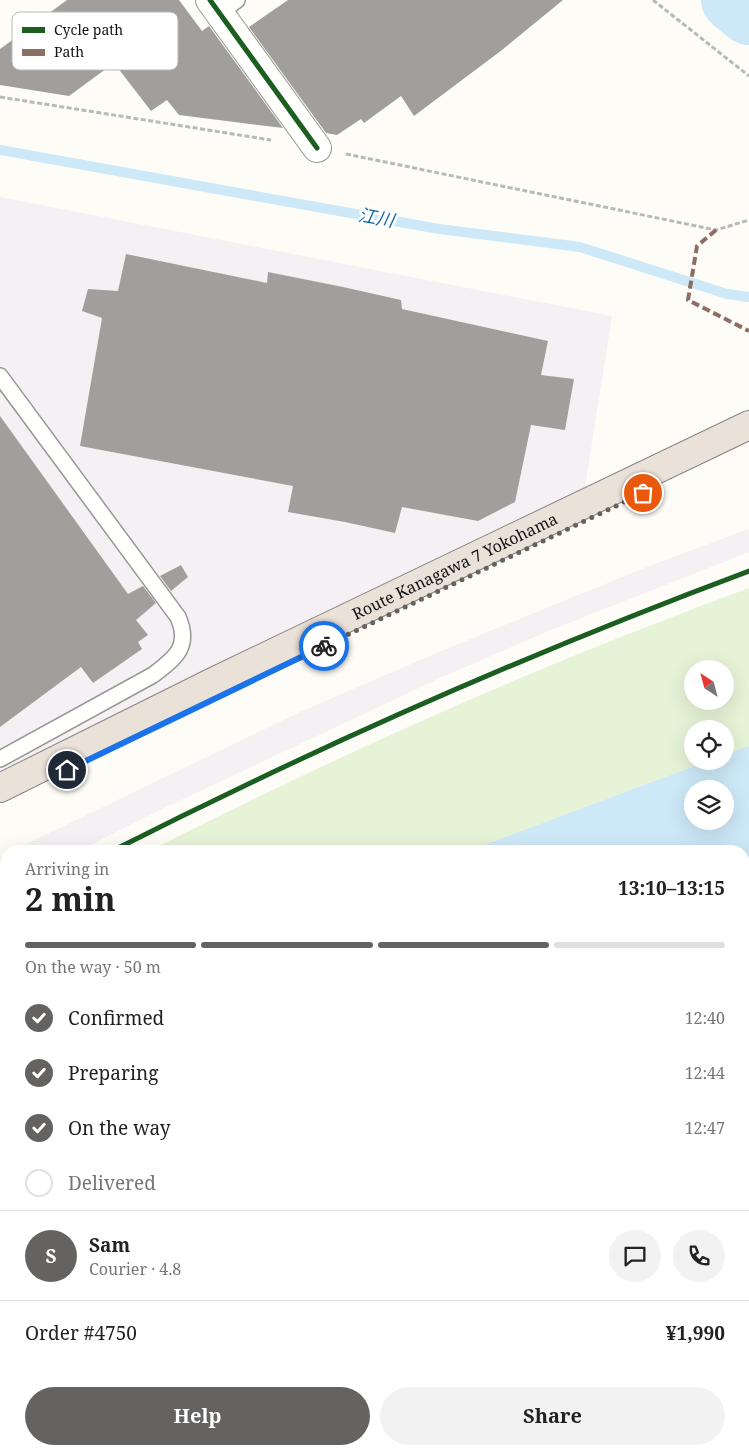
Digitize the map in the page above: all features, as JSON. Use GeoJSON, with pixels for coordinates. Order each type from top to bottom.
{"type":"FeatureCollection","features":[{"type":"Feature","properties":{"kind":"highway","name":"Route Kanagawa 7 Yokohama"},"geometry":{"type":"LineString","coordinates":[[0,788],[222,678],[749,425]]}},
{"type":"Feature","properties":{"kind":"highway","name":"Route Kanagawa 7 Yokohama"},"geometry":{"type":"LineString","coordinates":[[0,804],[228,692],[749,442]]}},
{"type":"Feature","properties":{"kind":"street"},"geometry":{"type":"LineString","coordinates":[[222,4],[316,148]]}},
{"type":"Feature","properties":{"kind":"lane"},"geometry":{"type":"LineString","coordinates":[[0,376],[172,609],[183,629],[182,645],[175,658],[153,675],[0,758]]}},
{"type":"Feature","properties":{"kind":"path"},"geometry":{"type":"LineString","coordinates":[[653,0],[749,76]]}},
{"type":"Feature","properties":{"kind":"path"},"geometry":{"type":"LineString","coordinates":[[0,97],[316,148],[716,230],[749,220]]}},
{"type":"Feature","properties":{"kind":"shaded area"},"geometry":{"type":"Polygon","coordinates":[[[0,197],[612,316],[585,487],[0,776],[0,197]]]}},
{"type":"Feature","properties":{"kind":"shaded area"},"geometry":{"type":"Polygon","coordinates":[[[749,529],[749,552],[551,630],[442,677],[90,845],[24,845],[300,712],[432,655],[652,565],[749,529]]]}},
{"type":"Feature","properties":{"kind":"green space"},"geometry":{"type":"Polygon","coordinates":[[[749,588],[749,746],[734,752],[734,720],[684,720],[684,770],[484,845],[161,845],[370,744],[520,678],[749,588]]]}},
{"type":"Feature","properties":{"kind":"water"},"geometry":{"type":"Polygon","coordinates":[[[749,746],[749,845],[484,845],[684,770],[734,770],[734,752],[749,746]]]}},
{"type":"Feature","properties":{"kind":"building"},"geometry":{"type":"Polygon","coordinates":[[[67,0],[179,0],[202,31],[209,26],[283,128],[179,115],[167,100],[151,111],[119,70],[178,70],[178,12],[51,12],[67,0]]]}},
{"type":"Feature","properties":{"kind":"building"},"geometry":{"type":"Polygon","coordinates":[[[288,0],[563,0],[502,50],[414,116],[401,96],[364,123],[361,119],[337,135],[326,133],[249,27],[288,0]]]}},
{"type":"Feature","properties":{"kind":"building"},"geometry":{"type":"Polygon","coordinates":[[[12,40],[12,70],[104,70],[69,96],[0,85],[0,49],[12,40]]]}},
{"type":"Feature","properties":{"kind":"building"},"geometry":{"type":"Polygon","coordinates":[[[126,254],[267,283],[268,272],[343,287],[401,300],[402,309],[548,341],[541,375],[574,379],[565,430],[531,425],[515,502],[478,521],[402,507],[395,533],[288,512],[293,486],[80,446],[102,318],[82,311],[88,289],[118,291],[126,254]]]}},
{"type":"Feature","properties":{"kind":"building"},"geometry":{"type":"Polygon","coordinates":[[[0,416],[128,594],[143,586],[156,603],[136,620],[148,635],[138,642],[142,649],[93,683],[81,667],[0,727],[0,416]]]}},
{"type":"Feature","properties":{"kind":"building"},"geometry":{"type":"Polygon","coordinates":[[[181,565],[188,577],[171,591],[160,576],[181,565]]]}},
{"type":"Feature","properties":{"kind":"waterway"},"geometry":{"type":"LineString","coordinates":[[732,0],[749,14]]}},
{"type":"Feature","properties":{"kind":"waterway","name":"江川"},"geometry":{"type":"LineString","coordinates":[[0,150],[439,229],[580,247],[727,294],[749,297]]}},
{"type":"Feature","properties":{"kind":"marked path"},"geometry":{"type":"LineString","coordinates":[[716,230],[697,246],[688,300],[749,331]]}},
{"type":"Feature","properties":{"kind":"cycle path"},"geometry":{"type":"LineString","coordinates":[[210,0],[317,148]]}},
{"type":"Feature","properties":{"kind":"cycle path"},"geometry":{"type":"LineString","coordinates":[[124,845],[268,774],[427,702],[587,634],[749,571]]}},
{"type":"Feature","properties":{"kind":"way so far"},"geometry":{"type":"LineString","coordinates":[[324,646],[643,493]]}},
{"type":"Feature","properties":{"kind":"route"},"geometry":{"type":"LineString","coordinates":[[67,770],[324,646]]}}]}
